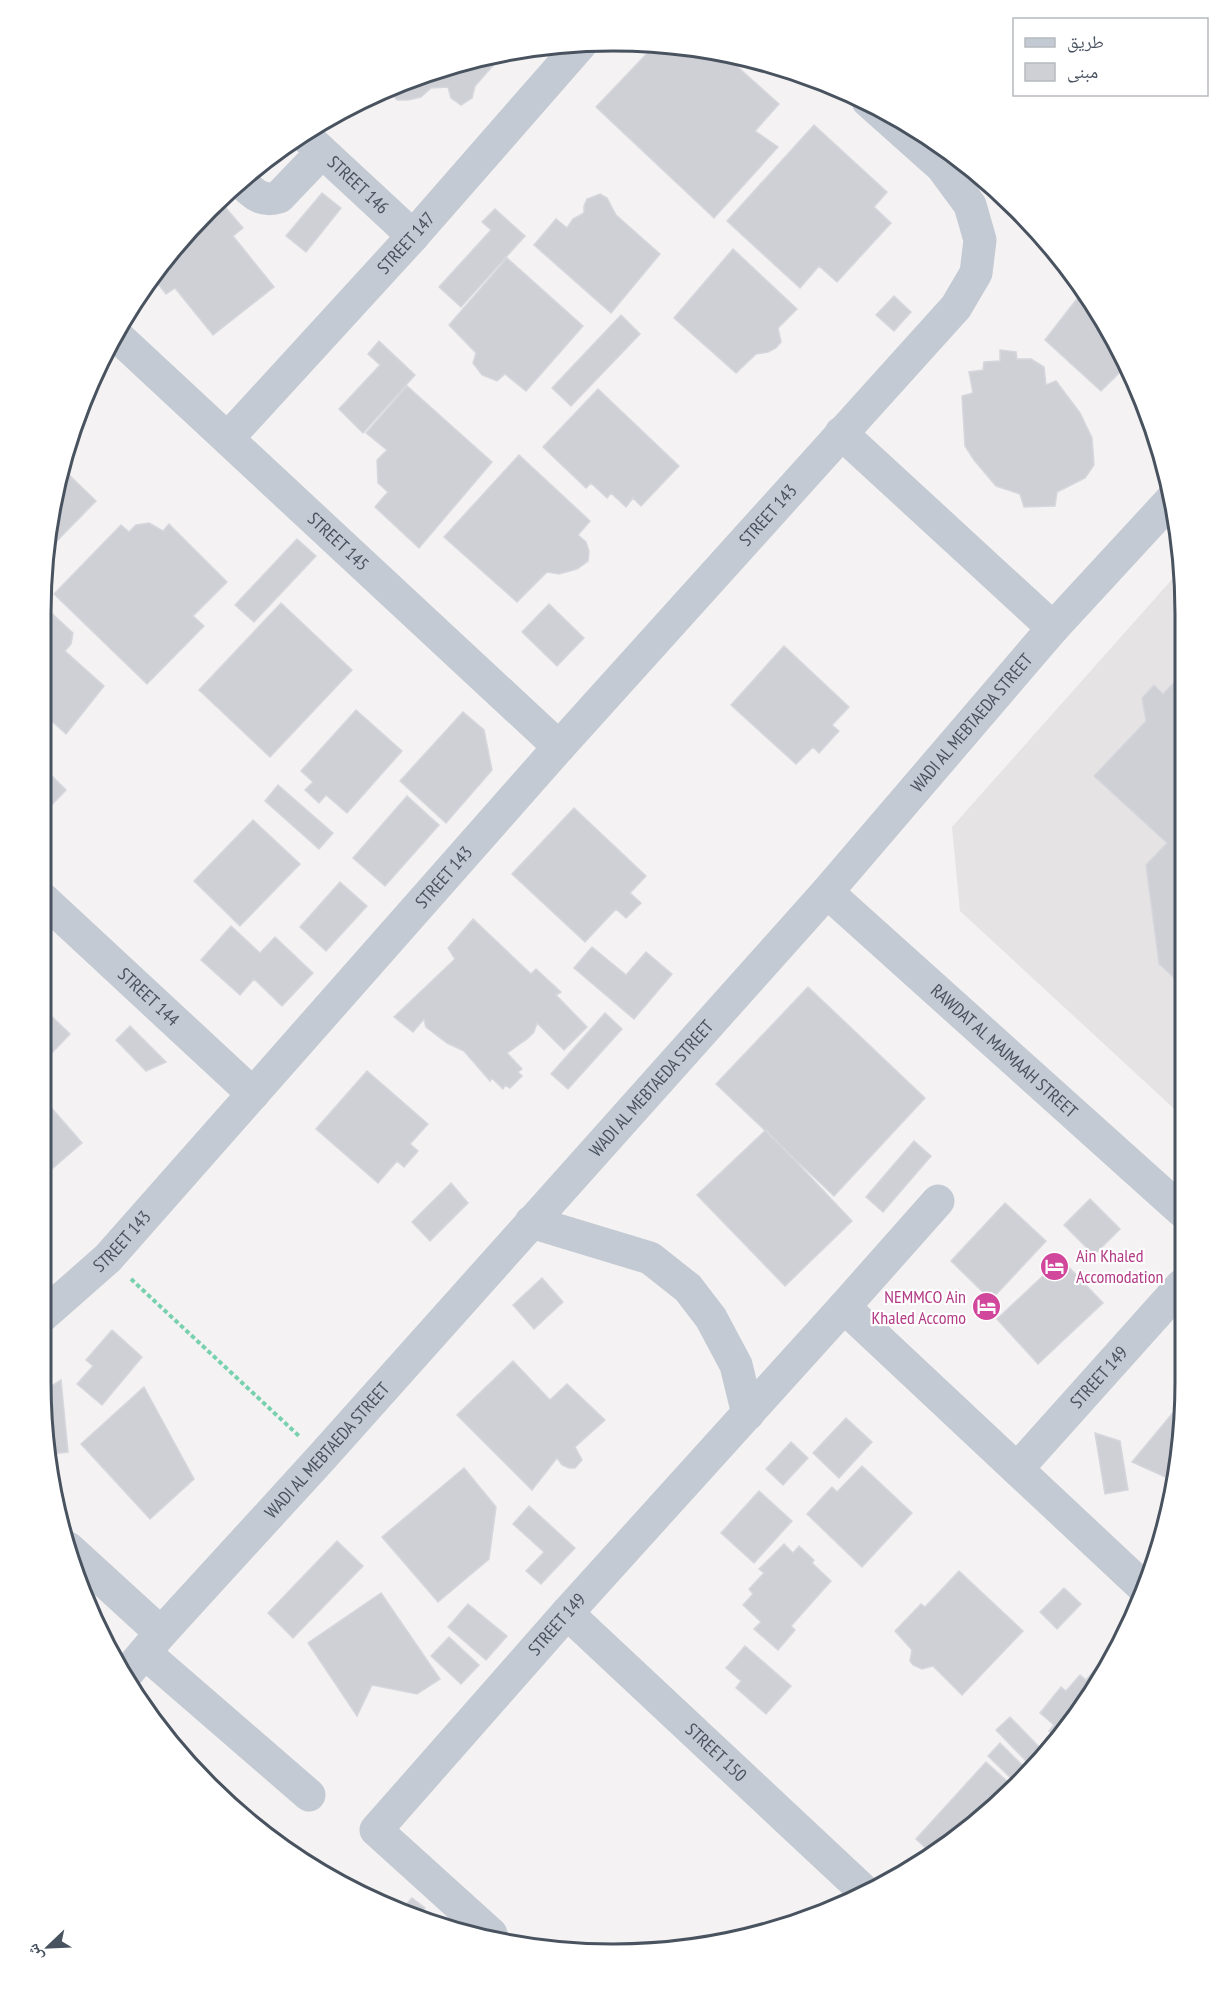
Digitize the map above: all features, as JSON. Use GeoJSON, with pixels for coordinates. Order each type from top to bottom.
{"type":"FeatureCollection","features":[{"type":"Feature","properties":{"kind":"street","name":"STREET 147"},"geometry":{"type":"LineString","coordinates":[[228,438],[413,236],[574,52]]}},
{"type":"Feature","properties":{"kind":"street","name":"STREET 143"},"geometry":{"type":"LineString","coordinates":[[51,1308],[108,1258],[559,747],[956,307],[976,273],[980,240],[969,205],[942,167],[901,131]]}},
{"type":"Feature","properties":{"kind":"street","name":"STREET 146"},"geometry":{"type":"LineString","coordinates":[[312,143],[413,236]]}},
{"type":"Feature","properties":{"kind":"street"},"geometry":{"type":"LineString","coordinates":[[246,186],[261,199],[270,200],[279,197],[312,143]]}},
{"type":"Feature","properties":{"kind":"street","name":"STREET 145"},"geometry":{"type":"LineString","coordinates":[[122,340],[559,747]]}},
{"type":"Feature","properties":{"kind":"street"},"geometry":{"type":"LineString","coordinates":[[841,433],[1053,628]]}},
{"type":"Feature","properties":{"kind":"street","name":"WADI AL MEBTAEDA STREET"},"geometry":{"type":"LineString","coordinates":[[144,1653],[827,892],[1053,628],[1165,507]]}},
{"type":"Feature","properties":{"kind":"street","name":"RAWDAT AL MAJMAAH STREET"},"geometry":{"type":"LineString","coordinates":[[827,892],[1175,1205]]}},
{"type":"Feature","properties":{"kind":"street","name":"STREET 144"},"geometry":{"type":"LineString","coordinates":[[51,906],[253,1094]]}},
{"type":"Feature","properties":{"kind":"street","name":"STREET 149"},"geometry":{"type":"LineString","coordinates":[[484,1929],[376,1830],[567,1613],[938,1201]]}},
{"type":"Feature","properties":{"kind":"street"},"geometry":{"type":"LineString","coordinates":[[531,1222],[650,1258],[688,1288],[711,1318],[736,1365],[748,1414]]}},
{"type":"Feature","properties":{"kind":"street","name":"STREET 149"},"geometry":{"type":"LineString","coordinates":[[1017,1469],[1175,1293]]}},
{"type":"Feature","properties":{"kind":"street"},"geometry":{"type":"LineString","coordinates":[[844,1307],[1138,1581]]}},
{"type":"Feature","properties":{"kind":"street"},"geometry":{"type":"LineString","coordinates":[[83,1569],[144,1653],[309,1795]]}},
{"type":"Feature","properties":{"kind":"street","name":"STREET 150"},"geometry":{"type":"LineString","coordinates":[[567,1613],[860,1887]]}},
{"type":"Feature","properties":{"kind":"path"},"geometry":{"type":"LineString","coordinates":[[108,1258],[321,1457]]}},
{"type":"Feature","properties":{"kind":"shaded area"},"geometry":{"type":"Polygon","coordinates":[[[1174,577],[1175,1110],[960,911],[952,827],[1174,577]]]}},
{"type":"Feature","properties":{"kind":"building"},"geometry":{"type":"Polygon","coordinates":[[[648,52],[723,62],[735,65],[779,104],[755,131],[778,147],[714,218],[596,107],[648,52]]]}},
{"type":"Feature","properties":{"kind":"building"},"geometry":{"type":"Polygon","coordinates":[[[494,64],[475,86],[472,98],[461,105],[451,98],[448,87],[431,88],[421,97],[397,100],[394,96],[432,81],[494,64]]]}},
{"type":"Feature","properties":{"kind":"building"},"geometry":{"type":"Polygon","coordinates":[[[814,125],[887,192],[874,207],[891,223],[837,282],[819,266],[800,288],[727,221],[814,125]]]}},
{"type":"Feature","properties":{"kind":"building"},"geometry":{"type":"Polygon","coordinates":[[[322,193],[341,208],[306,252],[286,236],[322,193]]]}},
{"type":"Feature","properties":{"kind":"building"},"geometry":{"type":"Polygon","coordinates":[[[600,194],[607,198],[616,215],[660,254],[611,313],[534,245],[556,219],[567,228],[573,219],[584,213],[587,199],[600,194]]]}},
{"type":"Feature","properties":{"kind":"building"},"geometry":{"type":"Polygon","coordinates":[[[225,207],[243,228],[233,236],[274,287],[213,335],[175,288],[166,294],[158,284],[190,242],[225,207]]]}},
{"type":"Feature","properties":{"kind":"building"},"geometry":{"type":"Polygon","coordinates":[[[495,209],[525,236],[461,307],[439,287],[491,230],[482,222],[495,209]]]}},
{"type":"Feature","properties":{"kind":"building"},"geometry":{"type":"Polygon","coordinates":[[[733,249],[797,309],[778,328],[781,342],[776,348],[756,354],[736,373],[674,318],[733,249]]]}},
{"type":"Feature","properties":{"kind":"building"},"geometry":{"type":"Polygon","coordinates":[[[507,258],[583,326],[526,391],[505,374],[497,381],[482,375],[473,363],[476,353],[449,325],[507,258]]]}},
{"type":"Feature","properties":{"kind":"building"},"geometry":{"type":"Polygon","coordinates":[[[894,296],[911,312],[894,331],[876,315],[894,296]]]}},
{"type":"Feature","properties":{"kind":"building"},"geometry":{"type":"Polygon","coordinates":[[[1078,298],[1100,332],[1120,372],[1101,391],[1045,340],[1078,298]]]}},
{"type":"Feature","properties":{"kind":"building"},"geometry":{"type":"Polygon","coordinates":[[[621,315],[640,334],[571,406],[552,388],[621,315]]]}},
{"type":"Feature","properties":{"kind":"building"},"geometry":{"type":"Polygon","coordinates":[[[379,341],[415,375],[363,433],[339,409],[380,365],[368,354],[379,341]]]}},
{"type":"Feature","properties":{"kind":"building"},"geometry":{"type":"Polygon","coordinates":[[[1000,350],[1016,352],[1017,359],[1031,359],[1044,367],[1046,385],[1056,381],[1080,413],[1092,438],[1094,465],[1085,478],[1057,492],[1055,506],[1024,507],[1020,494],[996,486],[965,446],[962,396],[973,393],[969,372],[983,370],[984,362],[1000,361],[1000,350]]]}},
{"type":"Feature","properties":{"kind":"building"},"geometry":{"type":"Polygon","coordinates":[[[407,386],[492,462],[419,548],[375,507],[388,492],[378,483],[377,460],[387,450],[366,433],[407,386]]]}},
{"type":"Feature","properties":{"kind":"building"},"geometry":{"type":"Polygon","coordinates":[[[598,389],[679,466],[641,506],[633,498],[626,507],[611,493],[607,498],[591,483],[586,488],[543,447],[598,389]]]}},
{"type":"Feature","properties":{"kind":"building"},"geometry":{"type":"Polygon","coordinates":[[[519,455],[590,521],[578,535],[586,542],[589,551],[588,561],[577,569],[559,574],[547,572],[517,602],[444,537],[519,455]]]}},
{"type":"Feature","properties":{"kind":"building"},"geometry":{"type":"Polygon","coordinates":[[[69,474],[96,501],[56,542],[69,474]]]}},
{"type":"Feature","properties":{"kind":"building"},"geometry":{"type":"Polygon","coordinates":[[[149,523],[163,531],[169,524],[227,582],[193,616],[204,626],[147,684],[54,594],[121,525],[129,532],[136,525],[149,523]]]}},
{"type":"Feature","properties":{"kind":"building"},"geometry":{"type":"Polygon","coordinates":[[[297,539],[316,556],[254,622],[235,605],[297,539]]]}},
{"type":"Feature","properties":{"kind":"building"},"geometry":{"type":"Polygon","coordinates":[[[281,603],[352,670],[270,757],[199,690],[281,603]]]}},
{"type":"Feature","properties":{"kind":"building"},"geometry":{"type":"Polygon","coordinates":[[[549,604],[584,638],[557,666],[522,632],[549,604]]]}},
{"type":"Feature","properties":{"kind":"building"},"geometry":{"type":"Polygon","coordinates":[[[51,613],[73,633],[71,644],[65,651],[104,686],[66,734],[51,720],[51,613]]]}},
{"type":"Feature","properties":{"kind":"building"},"geometry":{"type":"Polygon","coordinates":[[[784,646],[849,707],[832,725],[839,731],[819,753],[813,747],[796,764],[731,705],[784,646]]]}},
{"type":"Feature","properties":{"kind":"building"},"geometry":{"type":"Polygon","coordinates":[[[1175,681],[1175,979],[1159,964],[1146,865],[1167,843],[1094,776],[1146,721],[1142,698],[1154,685],[1163,694],[1175,681]]]}},
{"type":"Feature","properties":{"kind":"building"},"geometry":{"type":"Polygon","coordinates":[[[356,710],[402,751],[347,813],[326,795],[319,803],[305,790],[313,782],[301,771],[356,710]]]}},
{"type":"Feature","properties":{"kind":"building"},"geometry":{"type":"Polygon","coordinates":[[[463,712],[484,730],[492,770],[446,823],[400,781],[463,712]]]}},
{"type":"Feature","properties":{"kind":"building"},"geometry":{"type":"Polygon","coordinates":[[[51,775],[66,790],[51,806],[51,775]]]}},
{"type":"Feature","properties":{"kind":"building"},"geometry":{"type":"Polygon","coordinates":[[[278,785],[333,833],[319,849],[265,801],[278,785]]]}},
{"type":"Feature","properties":{"kind":"building"},"geometry":{"type":"Polygon","coordinates":[[[407,796],[439,825],[385,886],[353,858],[407,796]]]}},
{"type":"Feature","properties":{"kind":"building"},"geometry":{"type":"Polygon","coordinates":[[[574,808],[646,876],[630,893],[641,903],[626,918],[616,909],[585,942],[512,874],[574,808]]]}},
{"type":"Feature","properties":{"kind":"building"},"geometry":{"type":"Polygon","coordinates":[[[253,820],[300,864],[240,926],[194,881],[253,820]]]}},
{"type":"Feature","properties":{"kind":"building"},"geometry":{"type":"Polygon","coordinates":[[[340,882],[367,906],[326,951],[300,927],[340,882]]]}},
{"type":"Feature","properties":{"kind":"building"},"geometry":{"type":"Polygon","coordinates":[[[473,919],[531,974],[536,969],[561,992],[556,995],[587,1027],[564,1050],[537,1023],[534,1032],[527,1039],[507,1053],[522,1069],[518,1072],[522,1076],[510,1088],[505,1085],[503,1089],[492,1078],[490,1081],[464,1051],[447,1043],[426,1027],[424,1019],[413,1032],[394,1017],[455,959],[448,948],[473,919]]]}},
{"type":"Feature","properties":{"kind":"building"},"geometry":{"type":"Polygon","coordinates":[[[231,926],[260,953],[275,937],[313,973],[282,1006],[254,979],[240,995],[201,960],[231,926]]]}},
{"type":"Feature","properties":{"kind":"building"},"geometry":{"type":"Polygon","coordinates":[[[592,947],[626,975],[646,952],[672,974],[634,1019],[574,968],[592,947]]]}},
{"type":"Feature","properties":{"kind":"building"},"geometry":{"type":"Polygon","coordinates":[[[808,987],[925,1098],[834,1196],[716,1084],[808,987]]]}},
{"type":"Feature","properties":{"kind":"building"},"geometry":{"type":"Polygon","coordinates":[[[605,1013],[622,1029],[568,1089],[551,1074],[605,1013]]]}},
{"type":"Feature","properties":{"kind":"building"},"geometry":{"type":"Polygon","coordinates":[[[51,1016],[70,1034],[51,1054],[51,1016]]]}},
{"type":"Feature","properties":{"kind":"building"},"geometry":{"type":"Polygon","coordinates":[[[130,1026],[166,1062],[146,1071],[116,1040],[130,1026]]]}},
{"type":"Feature","properties":{"kind":"building"},"geometry":{"type":"Polygon","coordinates":[[[367,1071],[428,1124],[410,1144],[418,1151],[404,1167],[397,1161],[378,1183],[316,1129],[367,1071]]]}},
{"type":"Feature","properties":{"kind":"building"},"geometry":{"type":"Polygon","coordinates":[[[51,1107],[82,1143],[51,1170],[51,1107]]]}},
{"type":"Feature","properties":{"kind":"building"},"geometry":{"type":"Polygon","coordinates":[[[766,1130],[852,1221],[785,1286],[697,1195],[766,1130]]]}},
{"type":"Feature","properties":{"kind":"building"},"geometry":{"type":"Polygon","coordinates":[[[914,1141],[931,1156],[883,1212],[866,1197],[914,1141]]]}},
{"type":"Feature","properties":{"kind":"building"},"geometry":{"type":"Polygon","coordinates":[[[451,1183],[468,1203],[430,1241],[412,1222],[451,1183]]]}},
{"type":"Feature","properties":{"kind":"building"},"geometry":{"type":"Polygon","coordinates":[[[1090,1199],[1120,1229],[1094,1255],[1064,1225],[1090,1199]]]}},
{"type":"Feature","properties":{"kind":"building"},"geometry":{"type":"Polygon","coordinates":[[[1005,1203],[1046,1241],[991,1300],[951,1261],[1005,1203]]]}},
{"type":"Feature","properties":{"kind":"building"},"geometry":{"type":"Polygon","coordinates":[[[1061,1259],[1103,1303],[1038,1364],[997,1319],[1061,1259]]]}},
{"type":"Feature","properties":{"kind":"building"},"geometry":{"type":"Polygon","coordinates":[[[542,1278],[563,1302],[534,1329],[513,1305],[542,1278]]]}},
{"type":"Feature","properties":{"kind":"building"},"geometry":{"type":"Polygon","coordinates":[[[112,1330],[142,1357],[102,1405],[77,1384],[93,1366],[86,1360],[112,1330]]]}},
{"type":"Feature","properties":{"kind":"building"},"geometry":{"type":"Polygon","coordinates":[[[513,1361],[550,1400],[567,1384],[605,1420],[575,1447],[582,1460],[575,1468],[562,1465],[557,1458],[532,1490],[457,1415],[513,1361]]]}},
{"type":"Feature","properties":{"kind":"building"},"geometry":{"type":"Polygon","coordinates":[[[61,1380],[68,1452],[56,1454],[51,1386],[61,1380]]]}},
{"type":"Feature","properties":{"kind":"building"},"geometry":{"type":"Polygon","coordinates":[[[144,1387],[194,1479],[150,1519],[81,1444],[144,1387]]]}},
{"type":"Feature","properties":{"kind":"building"},"geometry":{"type":"Polygon","coordinates":[[[1174,1411],[1166,1478],[1132,1462],[1174,1411]]]}},
{"type":"Feature","properties":{"kind":"building"},"geometry":{"type":"Polygon","coordinates":[[[846,1418],[872,1442],[839,1478],[813,1453],[846,1418]]]}},
{"type":"Feature","properties":{"kind":"building"},"geometry":{"type":"Polygon","coordinates":[[[1095,1433],[1120,1441],[1128,1490],[1105,1494],[1095,1433]]]}},
{"type":"Feature","properties":{"kind":"building"},"geometry":{"type":"Polygon","coordinates":[[[791,1442],[808,1458],[783,1485],[766,1469],[791,1442]]]}},
{"type":"Feature","properties":{"kind":"building"},"geometry":{"type":"Polygon","coordinates":[[[862,1466],[912,1513],[862,1567],[807,1514],[832,1487],[837,1492],[862,1466]]]}},
{"type":"Feature","properties":{"kind":"building"},"geometry":{"type":"Polygon","coordinates":[[[464,1468],[496,1507],[489,1559],[438,1602],[382,1537],[464,1468]]]}},
{"type":"Feature","properties":{"kind":"building"},"geometry":{"type":"Polygon","coordinates":[[[759,1491],[792,1521],[754,1563],[721,1533],[759,1491]]]}},
{"type":"Feature","properties":{"kind":"building"},"geometry":{"type":"Polygon","coordinates":[[[529,1506],[575,1548],[541,1584],[526,1571],[544,1552],[513,1524],[529,1506]]]}},
{"type":"Feature","properties":{"kind":"building"},"geometry":{"type":"Polygon","coordinates":[[[337,1541],[363,1566],[293,1638],[268,1613],[337,1541]]]}},
{"type":"Feature","properties":{"kind":"building"},"geometry":{"type":"Polygon","coordinates":[[[784,1544],[793,1553],[799,1546],[814,1560],[812,1563],[831,1581],[791,1626],[795,1630],[778,1650],[754,1629],[761,1622],[743,1605],[753,1594],[749,1589],[764,1573],[759,1569],[784,1544]]]}},
{"type":"Feature","properties":{"kind":"building"},"geometry":{"type":"Polygon","coordinates":[[[959,1571],[1023,1631],[962,1695],[933,1666],[922,1669],[913,1665],[910,1661],[912,1650],[895,1631],[921,1604],[925,1607],[959,1571]]]}},
{"type":"Feature","properties":{"kind":"building"},"geometry":{"type":"Polygon","coordinates":[[[1064,1588],[1081,1604],[1057,1629],[1040,1612],[1064,1588]]]}},
{"type":"Feature","properties":{"kind":"building"},"geometry":{"type":"Polygon","coordinates":[[[381,1593],[440,1679],[417,1694],[372,1685],[357,1716],[308,1643],[381,1593]]]}},
{"type":"Feature","properties":{"kind":"building"},"geometry":{"type":"Polygon","coordinates":[[[468,1604],[507,1636],[486,1660],[448,1627],[468,1604]]]}},
{"type":"Feature","properties":{"kind":"building"},"geometry":{"type":"Polygon","coordinates":[[[449,1637],[479,1665],[461,1684],[431,1656],[449,1637]]]}},
{"type":"Feature","properties":{"kind":"building"},"geometry":{"type":"Polygon","coordinates":[[[745,1646],[791,1686],[766,1714],[736,1688],[741,1681],[726,1668],[745,1646]]]}},
{"type":"Feature","properties":{"kind":"building"},"geometry":{"type":"Polygon","coordinates":[[[1098,1666],[1052,1733],[1049,1731],[1054,1725],[1040,1713],[1061,1687],[1066,1691],[1080,1675],[1086,1680],[1098,1666]]]}},
{"type":"Feature","properties":{"kind":"building"},"geometry":{"type":"Polygon","coordinates":[[[1010,1717],[1040,1748],[1027,1762],[996,1730],[1010,1717]]]}},
{"type":"Feature","properties":{"kind":"building"},"geometry":{"type":"Polygon","coordinates":[[[1000,1743],[1023,1766],[1011,1778],[988,1756],[1000,1743]]]}},
{"type":"Feature","properties":{"kind":"building"},"geometry":{"type":"Polygon","coordinates":[[[986,1762],[1007,1782],[984,1805],[926,1848],[916,1839],[986,1762]]]}},
{"type":"Feature","properties":{"kind":"building"},"geometry":{"type":"Polygon","coordinates":[[[412,1898],[425,1908],[423,1911],[406,1904],[412,1898]]]}},
{"type":"Feature","properties":{"kind":"place","name":"Ain Khaled Accomodation"},"geometry":{"type":"Point","coordinates":[1055,1266]}},
{"type":"Feature","properties":{"kind":"place","name":"NEMMCO Ain Khaled Accomo"},"geometry":{"type":"Point","coordinates":[987,1307]}}]}
